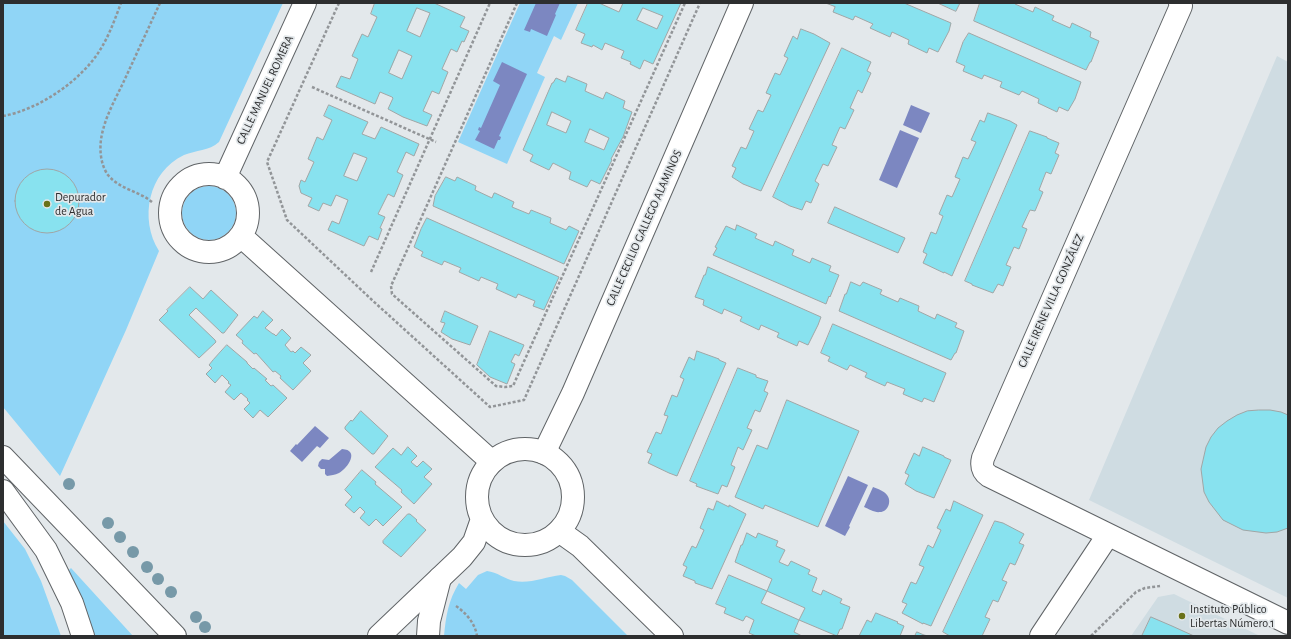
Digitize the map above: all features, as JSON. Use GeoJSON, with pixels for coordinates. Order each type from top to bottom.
{"type":"FeatureCollection","features":[{"type":"Feature","properties":{"kind":"main road","name":"CALLE MANUEL ROMERA"},"geometry":{"type":"LineString","coordinates":[[225,178],[306,3]]}},
{"type":"Feature","properties":{"kind":"main road","name":"CALLE CECILIO GALLEGO ALAMINOS"},"geometry":{"type":"LineString","coordinates":[[544,453],[576,386],[742,3]]}},
{"type":"Feature","properties":{"kind":"main road","name":"CALLE IRENE VILLA GONZÁLEZ"},"geometry":{"type":"LineString","coordinates":[[1108,534],[989,476],[983,470],[981,462],[1181,6],[1180,3]]}},
{"type":"Feature","properties":{"kind":"main road"},"geometry":{"type":"LineString","coordinates":[[212,174],[225,178],[234,184],[242,192],[247,203],[248,214],[246,226],[241,236],[233,245],[222,251],[210,253],[198,251],[186,246],[178,237],[172,226],[170,214],[172,201],[178,190],[187,180],[199,175],[212,174]]}},
{"type":"Feature","properties":{"kind":"main road"},"geometry":{"type":"LineString","coordinates":[[241,236],[492,462]]}},
{"type":"Feature","properties":{"kind":"main road"},"geometry":{"type":"LineString","coordinates":[[529,449],[544,453],[556,460],[566,472],[572,487],[572,503],[568,518],[559,531],[546,540],[532,544],[517,544],[503,540],[491,531],[482,519],[478,504],[478,489],[482,475],[492,462],[502,454],[515,450],[529,449]]}},
{"type":"Feature","properties":{"kind":"main road"},"geometry":{"type":"LineString","coordinates":[[3,457],[175,636]]}},
{"type":"Feature","properties":{"kind":"main road"},"geometry":{"type":"LineString","coordinates":[[3,491],[46,550],[72,603],[83,636]]}},
{"type":"Feature","properties":{"kind":"main road"},"geometry":{"type":"LineString","coordinates":[[379,636],[395,620],[438,587],[474,542],[482,519]]}},
{"type":"Feature","properties":{"kind":"main road"},"geometry":{"type":"LineString","coordinates":[[559,531],[580,546],[672,636]]}},
{"type":"Feature","properties":{"kind":"main road"},"geometry":{"type":"LineString","coordinates":[[1041,636],[1108,534],[1288,623]]}},
{"type":"Feature","properties":{"kind":"main road"},"geometry":{"type":"LineString","coordinates":[[462,557],[481,546],[503,540]]}},
{"type":"Feature","properties":{"kind":"main road"},"geometry":{"type":"LineString","coordinates":[[428,636],[429,621],[438,587]]}},
{"type":"Feature","properties":{"kind":"path"},"geometry":{"type":"LineString","coordinates":[[3,116],[30,108],[57,94],[81,73],[99,52],[114,23],[121,3]]}},
{"type":"Feature","properties":{"kind":"path"},"geometry":{"type":"LineString","coordinates":[[152,202],[120,185],[108,175],[102,160],[100,143],[112,108],[160,3]]}},
{"type":"Feature","properties":{"kind":"path"},"geometry":{"type":"LineString","coordinates":[[339,3],[266,162],[287,220],[372,300],[490,407],[524,400],[700,3]]}},
{"type":"Feature","properties":{"kind":"path"},"geometry":{"type":"LineString","coordinates":[[371,272],[490,3]]}},
{"type":"Feature","properties":{"kind":"path"},"geometry":{"type":"LineString","coordinates":[[517,3],[391,286],[392,294],[496,386],[505,387],[513,386],[685,3]]}},
{"type":"Feature","properties":{"kind":"path"},"geometry":{"type":"LineString","coordinates":[[312,87],[436,142]]}},
{"type":"Feature","properties":{"kind":"path"},"geometry":{"type":"LineString","coordinates":[[1091,636],[1136,592],[1152,586],[1166,586]]}},
{"type":"Feature","properties":{"kind":"path"},"geometry":{"type":"LineString","coordinates":[[438,587],[461,609],[472,623],[477,636]]}},
{"type":"Feature","properties":{"kind":"shaded area"},"geometry":{"type":"Polygon","coordinates":[[[3,3],[283,3],[219,142],[207,149],[184,155],[172,163],[162,173],[155,184],[150,197],[149,225],[159,251],[126,330],[60,476],[3,407],[3,3]]]}},
{"type":"Feature","properties":{"kind":"shaded area"},"geometry":{"type":"Polygon","coordinates":[[[520,3],[578,3],[561,40],[554,36],[537,73],[545,77],[507,164],[458,142],[520,3]]]}},
{"type":"Feature","properties":{"kind":"shaded area"},"geometry":{"type":"Polygon","coordinates":[[[536,3],[560,3],[547,36],[531,29],[530,32],[524,30],[536,3]]]}},
{"type":"Feature","properties":{"kind":"shaded area"},"geometry":{"type":"Polygon","coordinates":[[[1277,56],[1288,62],[1288,598],[1089,500],[1277,56]]]}},
{"type":"Feature","properties":{"kind":"shaded area"},"geometry":{"type":"Polygon","coordinates":[[[502,62],[527,74],[499,136],[501,137],[500,140],[498,140],[494,149],[475,140],[480,131],[478,130],[479,127],[481,128],[500,85],[493,81],[502,62]]]}},
{"type":"Feature","properties":{"kind":"shaded area"},"geometry":{"type":"Polygon","coordinates":[[[911,105],[930,113],[921,133],[903,125],[911,105]]]}},
{"type":"Feature","properties":{"kind":"shaded area"},"geometry":{"type":"Polygon","coordinates":[[[900,130],[919,138],[897,188],[879,180],[900,130]]]}},
{"type":"Feature","properties":{"kind":"shaded area"},"geometry":{"type":"Polygon","coordinates":[[[209,186],[219,188],[228,194],[234,203],[236,213],[234,223],[228,232],[219,238],[209,240],[199,238],[190,232],[184,223],[182,213],[184,203],[190,194],[199,188],[209,186]]]}},
{"type":"Feature","properties":{"kind":"shaded area"},"geometry":{"type":"Polygon","coordinates":[[[315,426],[329,438],[320,448],[317,446],[302,462],[290,451],[315,426]]]}},
{"type":"Feature","properties":{"kind":"shaded area"},"geometry":{"type":"Polygon","coordinates":[[[342,449],[350,452],[351,460],[339,473],[327,476],[325,474],[325,469],[321,469],[318,466],[319,462],[322,459],[329,460],[342,449]]]}},
{"type":"Feature","properties":{"kind":"shaded area"},"geometry":{"type":"Polygon","coordinates":[[[848,476],[868,485],[845,536],[825,526],[848,476]]]}},
{"type":"Feature","properties":{"kind":"shaded area"},"geometry":{"type":"Polygon","coordinates":[[[873,487],[884,492],[888,497],[888,506],[883,512],[872,511],[864,507],[873,487]]]}},
{"type":"Feature","properties":{"kind":"shaded area"},"geometry":{"type":"Polygon","coordinates":[[[3,521],[25,549],[41,581],[61,636],[3,636],[3,521]]]}},
{"type":"Feature","properties":{"kind":"shaded area"},"geometry":{"type":"Polygon","coordinates":[[[71,568],[133,636],[95,636],[83,602],[69,570],[71,568]]]}},
{"type":"Feature","properties":{"kind":"shaded area"},"geometry":{"type":"Polygon","coordinates":[[[487,571],[520,582],[561,575],[565,576],[572,580],[628,636],[444,636],[448,609],[452,596],[459,583],[466,589],[478,575],[487,571]]]}},
{"type":"Feature","properties":{"kind":"shaded area","name":"Instituto Público Libertas Número 1"},"geometry":{"type":"Polygon","coordinates":[[[1174,594],[1260,636],[1131,636],[1158,597],[1174,594]]]}},
{"type":"Feature","properties":{"kind":"building"},"geometry":{"type":"Polygon","coordinates":[[[375,3],[434,3],[465,17],[460,27],[469,31],[457,52],[451,49],[442,69],[448,72],[439,94],[432,91],[423,111],[432,115],[427,126],[403,117],[388,109],[393,98],[392,97],[380,92],[375,104],[336,87],[341,76],[350,79],[358,59],[352,56],[362,34],[368,37],[377,17],[371,14],[375,3]],[[417,8],[407,31],[420,37],[430,13],[417,8]],[[399,50],[389,73],[402,79],[412,56],[399,50]]]}},
{"type":"Feature","properties":{"kind":"building"},"geometry":{"type":"Polygon","coordinates":[[[588,3],[599,3],[619,12],[623,3],[681,3],[653,64],[644,60],[640,69],[630,64],[631,62],[621,58],[624,51],[605,43],[602,50],[593,45],[592,47],[581,43],[585,34],[576,30],[588,3]],[[643,8],[637,20],[657,29],[663,16],[643,8]]]}},
{"type":"Feature","properties":{"kind":"building"},"geometry":{"type":"Polygon","coordinates":[[[826,3],[904,3],[951,23],[949,31],[938,52],[929,48],[927,53],[908,44],[909,40],[892,32],[890,37],[870,28],[873,24],[855,16],[853,20],[833,12],[835,7],[826,3]]]}},
{"type":"Feature","properties":{"kind":"building"},"geometry":{"type":"Polygon","coordinates":[[[938,3],[960,3],[956,11],[938,3]]]}},
{"type":"Feature","properties":{"kind":"building"},"geometry":{"type":"Polygon","coordinates":[[[980,3],[1015,3],[1033,12],[1035,7],[1054,16],[1052,20],[1070,28],[1072,23],[1091,32],[1090,37],[1099,41],[1091,62],[1086,70],[974,21],[980,3]]]}},
{"type":"Feature","properties":{"kind":"building"},"geometry":{"type":"Polygon","coordinates":[[[801,29],[830,43],[761,191],[743,184],[732,177],[736,168],[732,166],[741,147],[746,149],[754,131],[749,129],[758,110],[763,112],[771,95],[766,93],[775,73],[780,75],[788,58],[784,56],[793,36],[797,39],[801,29]]]}},
{"type":"Feature","properties":{"kind":"building"},"geometry":{"type":"Polygon","coordinates":[[[969,33],[1081,82],[1075,99],[1068,111],[1059,107],[1057,112],[1038,103],[1039,99],[1022,91],[1019,95],[1000,87],[1002,82],[984,75],[982,79],[963,71],[965,66],[956,62],[963,42],[969,33]]]}},
{"type":"Feature","properties":{"kind":"building"},"geometry":{"type":"Polygon","coordinates":[[[842,48],[871,62],[867,71],[871,73],[862,93],[858,90],[850,108],[854,110],[845,129],[840,127],[832,145],[837,147],[828,166],[823,164],[815,181],[819,184],[811,203],[806,201],[802,210],[790,206],[773,197],[842,48]]]}},
{"type":"Feature","properties":{"kind":"building"},"geometry":{"type":"Polygon","coordinates":[[[568,76],[587,84],[585,91],[603,99],[606,92],[625,101],[623,108],[632,112],[623,137],[600,184],[591,180],[587,187],[569,179],[571,172],[553,163],[549,170],[530,161],[533,155],[523,150],[552,83],[556,78],[565,82],[568,76]],[[552,112],[547,125],[566,133],[571,121],[552,112]],[[590,129],[585,142],[604,150],[609,138],[590,129]]]}},
{"type":"Feature","properties":{"kind":"building"},"geometry":{"type":"Polygon","coordinates":[[[329,105],[368,122],[362,134],[375,139],[381,127],[419,144],[414,156],[406,152],[397,172],[403,175],[394,197],[388,194],[378,214],[385,217],[380,228],[382,229],[378,240],[369,236],[364,246],[328,230],[332,221],[339,224],[348,200],[336,195],[331,206],[323,203],[319,211],[308,206],[312,198],[301,193],[299,186],[301,180],[305,182],[314,162],[308,159],[317,137],[323,140],[332,120],[324,116],[329,105]],[[354,153],[344,176],[357,181],[367,158],[354,153]]]}},
{"type":"Feature","properties":{"kind":"building"},"geometry":{"type":"Polygon","coordinates":[[[988,113],[1017,125],[952,276],[923,263],[927,254],[923,252],[931,232],[936,234],[943,216],[939,214],[947,195],[952,197],[960,179],[955,177],[963,157],[968,159],[976,142],[971,140],[980,120],[984,122],[988,113]]]}},
{"type":"Feature","properties":{"kind":"building"},"geometry":{"type":"Polygon","coordinates":[[[1030,131],[1059,143],[1055,153],[1059,155],[1051,174],[1046,172],[1039,190],[1043,192],[1035,211],[1030,210],[1022,227],[1027,229],[1019,249],[1014,247],[1006,265],[1011,267],[1003,286],[998,284],[993,293],[965,281],[1030,131]]]}},
{"type":"Feature","properties":{"kind":"building","name":"Depurador de Agua"},"geometry":{"type":"Polygon","coordinates":[[[41,169],[53,169],[70,178],[77,189],[79,201],[77,213],[70,224],[53,233],[41,233],[29,228],[20,219],[15,207],[15,195],[20,183],[29,174],[41,169]]]}},
{"type":"Feature","properties":{"kind":"building"},"geometry":{"type":"Polygon","coordinates":[[[446,177],[455,181],[457,177],[476,186],[475,190],[492,198],[495,193],[514,202],[512,207],[529,214],[531,210],[551,218],[550,223],[566,230],[569,226],[579,231],[564,264],[433,206],[435,196],[446,177]]]}},
{"type":"Feature","properties":{"kind":"building"},"geometry":{"type":"Polygon","coordinates":[[[835,207],[905,238],[898,253],[828,223],[835,207]]]}},
{"type":"Feature","properties":{"kind":"building"},"geometry":{"type":"Polygon","coordinates":[[[427,218],[559,277],[544,310],[533,306],[535,301],[518,294],[516,298],[496,289],[498,284],[481,277],[479,281],[459,272],[461,268],[444,261],[442,265],[421,256],[423,252],[414,247],[427,218]]]}},
{"type":"Feature","properties":{"kind":"building"},"geometry":{"type":"Polygon","coordinates":[[[737,225],[757,234],[755,238],[773,246],[775,241],[794,250],[792,255],[810,263],[812,258],[831,266],[829,271],[839,275],[826,304],[713,255],[717,248],[715,247],[726,226],[735,230],[737,225]]]}},
{"type":"Feature","properties":{"kind":"building"},"geometry":{"type":"Polygon","coordinates":[[[708,267],[821,317],[808,345],[799,341],[797,346],[777,337],[779,333],[761,325],[759,330],[740,321],[742,317],[724,309],[722,314],[703,305],[704,300],[695,297],[708,267]]]}},
{"type":"Feature","properties":{"kind":"building"},"geometry":{"type":"Polygon","coordinates":[[[851,282],[860,286],[863,282],[882,290],[880,294],[898,302],[900,298],[919,306],[918,311],[935,319],[937,314],[957,323],[955,327],[964,331],[956,353],[951,360],[839,311],[851,282]]]}},
{"type":"Feature","properties":{"kind":"building"},"geometry":{"type":"Polygon","coordinates":[[[190,287],[203,299],[211,290],[238,315],[224,333],[222,333],[196,308],[189,315],[216,342],[199,358],[159,320],[190,287]]]}},
{"type":"Feature","properties":{"kind":"building"},"geometry":{"type":"Polygon","coordinates":[[[263,311],[273,320],[265,328],[276,336],[282,329],[291,338],[285,345],[291,352],[293,351],[295,353],[301,347],[311,355],[303,363],[311,371],[293,390],[280,378],[281,376],[275,371],[273,372],[256,353],[254,354],[242,343],[243,341],[236,335],[254,316],[257,318],[263,311]]]}},
{"type":"Feature","properties":{"kind":"building"},"geometry":{"type":"Polygon","coordinates":[[[445,311],[478,326],[470,345],[452,339],[441,332],[445,323],[441,322],[445,311]]]}},
{"type":"Feature","properties":{"kind":"building"},"geometry":{"type":"Polygon","coordinates":[[[833,324],[946,373],[934,402],[924,398],[922,402],[903,394],[905,389],[887,382],[885,386],[865,377],[867,373],[850,365],[847,370],[828,361],[830,357],[821,353],[833,324]]]}},
{"type":"Feature","properties":{"kind":"building"},"geometry":{"type":"Polygon","coordinates":[[[490,331],[524,345],[519,356],[515,354],[511,362],[515,364],[507,384],[490,377],[477,365],[490,331]]]}},
{"type":"Feature","properties":{"kind":"building"},"geometry":{"type":"Polygon","coordinates":[[[227,345],[253,369],[254,368],[267,379],[265,380],[271,386],[273,385],[287,398],[268,417],[260,410],[253,418],[244,409],[250,403],[247,400],[248,399],[241,393],[234,400],[225,392],[231,385],[222,375],[215,383],[206,374],[212,368],[209,365],[227,345]]]}},
{"type":"Feature","properties":{"kind":"building"},"geometry":{"type":"Polygon","coordinates":[[[697,351],[726,363],[677,476],[648,463],[652,454],[647,452],[656,432],[661,434],[668,416],[664,415],[672,395],[677,397],[684,379],[680,377],[689,357],[694,360],[697,351]]]}},
{"type":"Feature","properties":{"kind":"building"},"geometry":{"type":"Polygon","coordinates":[[[738,368],[768,381],[764,391],[768,393],[760,412],[755,410],[747,428],[752,430],[743,450],[738,447],[731,465],[735,467],[727,487],[722,485],[718,494],[696,486],[697,484],[690,481],[738,368]]]}},
{"type":"Feature","properties":{"kind":"building"},"geometry":{"type":"Polygon","coordinates":[[[787,400],[859,431],[818,527],[765,505],[763,509],[735,497],[757,445],[767,449],[787,400]]]}},
{"type":"Feature","properties":{"kind":"building"},"geometry":{"type":"Polygon","coordinates":[[[1270,410],[1288,415],[1288,528],[1277,532],[1266,533],[1243,530],[1223,520],[1209,502],[1204,492],[1201,469],[1206,447],[1211,437],[1218,428],[1237,415],[1247,411],[1270,410]]]}},
{"type":"Feature","properties":{"kind":"building"},"geometry":{"type":"Polygon","coordinates":[[[361,411],[388,436],[374,454],[372,454],[345,429],[351,420],[352,421],[361,411]]]}},
{"type":"Feature","properties":{"kind":"building"},"geometry":{"type":"Polygon","coordinates":[[[408,447],[417,456],[411,462],[417,467],[423,461],[432,469],[424,477],[432,484],[414,504],[401,492],[402,490],[375,467],[393,448],[401,455],[408,447]]]}},
{"type":"Feature","properties":{"kind":"building"},"geometry":{"type":"Polygon","coordinates":[[[923,447],[951,460],[934,498],[916,491],[905,484],[909,475],[905,473],[914,453],[919,456],[923,447]]]}},
{"type":"Feature","properties":{"kind":"building"},"geometry":{"type":"Polygon","coordinates":[[[362,470],[376,482],[375,484],[402,507],[383,526],[376,519],[369,526],[360,518],[365,512],[360,507],[354,513],[345,505],[352,497],[345,490],[362,470]]]}},
{"type":"Feature","properties":{"kind":"building"},"geometry":{"type":"Polygon","coordinates":[[[717,501],[729,507],[729,505],[746,514],[712,589],[695,583],[695,581],[683,576],[687,567],[683,565],[692,546],[696,548],[704,530],[700,528],[708,508],[713,510],[717,501]]]}},
{"type":"Feature","properties":{"kind":"building"},"geometry":{"type":"Polygon","coordinates":[[[954,501],[983,515],[931,626],[923,624],[902,613],[907,604],[902,602],[911,582],[916,584],[924,567],[919,565],[928,545],[933,548],[941,530],[937,528],[946,509],[950,511],[954,501]]]}},
{"type":"Feature","properties":{"kind":"building"},"geometry":{"type":"Polygon","coordinates":[[[408,514],[417,520],[416,521],[426,530],[401,557],[383,543],[383,541],[408,514]]]}},
{"type":"Feature","properties":{"kind":"building"},"geometry":{"type":"Polygon","coordinates":[[[995,521],[1003,523],[1024,534],[1019,543],[1024,545],[1015,565],[1010,563],[1002,580],[1007,582],[998,602],[993,600],[985,617],[990,619],[982,636],[950,636],[943,632],[995,521]]]}},
{"type":"Feature","properties":{"kind":"building"},"geometry":{"type":"Polygon","coordinates":[[[747,533],[756,538],[758,533],[778,541],[776,546],[785,550],[779,562],[788,566],[791,561],[810,570],[808,574],[817,578],[812,591],[821,595],[823,590],[842,599],[840,603],[850,607],[842,629],[840,629],[837,636],[799,620],[805,608],[767,591],[772,579],[735,562],[747,533]]]}},
{"type":"Feature","properties":{"kind":"building"},"geometry":{"type":"Polygon","coordinates":[[[729,575],[767,591],[761,603],[799,620],[794,632],[802,636],[756,636],[749,633],[754,620],[746,616],[743,621],[724,613],[726,608],[716,604],[729,575]]]}},
{"type":"Feature","properties":{"kind":"building"},"geometry":{"type":"Polygon","coordinates":[[[876,613],[904,626],[900,636],[859,636],[867,620],[871,622],[876,613]]]}},
{"type":"Feature","properties":{"kind":"building"},"geometry":{"type":"Polygon","coordinates":[[[1151,617],[1172,626],[1194,636],[1142,636],[1151,617]]]}},
{"type":"Feature","properties":{"kind":"building"},"geometry":{"type":"Polygon","coordinates":[[[917,632],[924,635],[928,636],[915,636],[917,632]]]}},
{"type":"Feature","properties":{"kind":"place","name":"Depurador de Agua"},"geometry":{"type":"Point","coordinates":[47,204]}},
{"type":"Feature","properties":{"kind":"place","name":"Instituto Público Libertas Número 1"},"geometry":{"type":"Point","coordinates":[1182,616]}}]}
